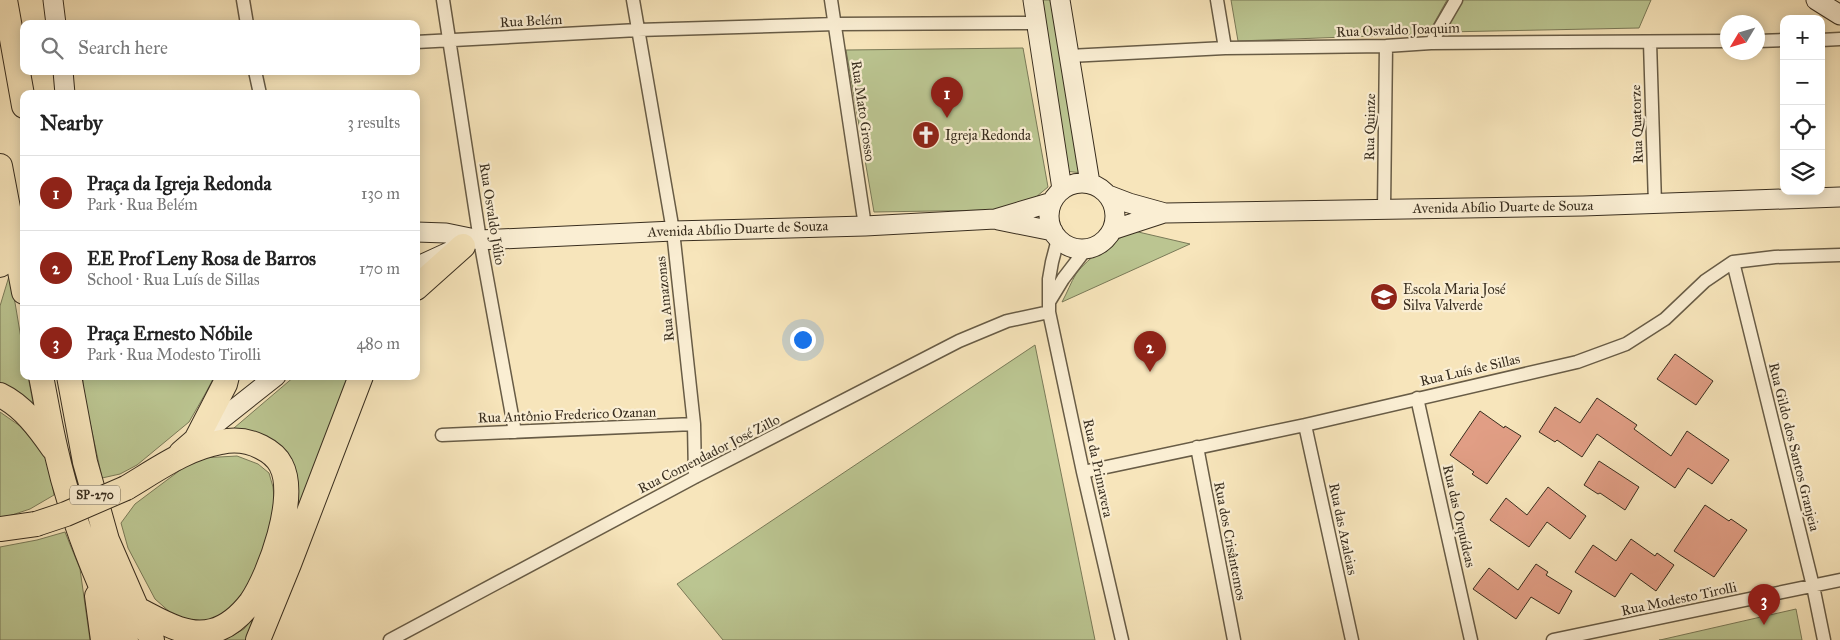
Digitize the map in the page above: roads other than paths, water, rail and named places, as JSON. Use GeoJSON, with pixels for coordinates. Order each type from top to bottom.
{"type":"FeatureCollection","features":[{"type":"Feature","properties":{"kind":"highway"},"geometry":{"type":"LineString","coordinates":[[5,0],[21,90]]}},
{"type":"Feature","properties":{"kind":"highway"},"geometry":{"type":"LineString","coordinates":[[0,166],[20,272]]}},
{"type":"Feature","properties":{"kind":"highway"},"geometry":{"type":"LineString","coordinates":[[0,264],[6,203]]}},
{"type":"Feature","properties":{"kind":"highway"},"geometry":{"type":"LineString","coordinates":[[420,285],[472,243]]}},
{"type":"Feature","properties":{"kind":"highway","name":"SP-270"},"geometry":{"type":"LineString","coordinates":[[42,380],[56,452],[94,572],[126,640]]}},
{"type":"Feature","properties":{"kind":"highway"},"geometry":{"type":"LineString","coordinates":[[170,462],[196,440],[226,380]]}},
{"type":"Feature","properties":{"kind":"highway"},"geometry":{"type":"LineString","coordinates":[[258,640],[359,380]]}},
{"type":"Feature","properties":{"kind":"highway","name":"SP-270"},"geometry":{"type":"LineString","coordinates":[[70,381],[85,462],[107,540],[152,640]]}},
{"type":"Feature","properties":{"kind":"highway"},"geometry":{"type":"LineString","coordinates":[[0,395],[10,400],[25,414],[56,452]]}},
{"type":"Feature","properties":{"kind":"highway"},"geometry":{"type":"LineString","coordinates":[[0,529],[36,524],[66,514],[126,488],[194,450],[222,441],[241,440],[254,443],[274,456],[281,465],[287,485],[286,509],[282,530],[271,559],[250,603],[239,616],[224,627],[210,632],[180,630],[137,609]]}},
{"type":"Feature","properties":{"kind":"highway"},"geometry":{"type":"LineString","coordinates":[[94,572],[103,640]]}},
{"type":"Feature","properties":{"kind":"main road"},"geometry":{"type":"LineString","coordinates":[[52,0],[55,20]]}},
{"type":"Feature","properties":{"kind":"main road"},"geometry":{"type":"LineString","coordinates":[[1033,0],[1057,196]]}},
{"type":"Feature","properties":{"kind":"main road"},"geometry":{"type":"LineString","coordinates":[[1060,0],[1090,183]]}},
{"type":"Feature","properties":{"kind":"main road"},"geometry":{"type":"LineString","coordinates":[[1816,0],[1838,8]]}},
{"type":"Feature","properties":{"kind":"main road"},"geometry":{"type":"LineString","coordinates":[[63,75],[65,90]]}},
{"type":"Feature","properties":{"kind":"main road"},"geometry":{"type":"LineString","coordinates":[[1090,183],[1108,195],[1114,206],[1115,218],[1112,230],[1101,243],[1086,249],[1076,248],[1066,245],[1055,235],[1049,216],[1057,196],[1070,184],[1090,183]]}},
{"type":"Feature","properties":{"kind":"main road","name":"Avenida Abílio Duarte de Souza"},"geometry":{"type":"LineString","coordinates":[[1108,195],[1165,213]]}},
{"type":"Feature","properties":{"kind":"main road","name":"Avenida Abílio Duarte de Souza"},"geometry":{"type":"LineString","coordinates":[[995,220],[1057,196]]}},
{"type":"Feature","properties":{"kind":"main road","name":"Avenida Abílio Duarte de Souza"},"geometry":{"type":"LineString","coordinates":[[1112,230],[1165,213],[1655,204],[1840,197]]}},
{"type":"Feature","properties":{"kind":"main road","name":"Avenida Abílio Duarte de Souza"},"geometry":{"type":"LineString","coordinates":[[472,243],[673,231],[865,226],[995,220],[1055,235]]}},
{"type":"Feature","properties":{"kind":"main road"},"geometry":{"type":"LineString","coordinates":[[420,232],[446,233],[472,243]]}},
{"type":"Feature","properties":{"kind":"main road"},"geometry":{"type":"LineString","coordinates":[[420,265],[472,243]]}},
{"type":"Feature","properties":{"kind":"main road"},"geometry":{"type":"LineString","coordinates":[[196,440],[271,380]]}},
{"type":"Feature","properties":{"kind":"street"},"geometry":{"type":"LineString","coordinates":[[243,0],[246,20]]}},
{"type":"Feature","properties":{"kind":"street","name":"Rua Osvaldo Júlio"},"geometry":{"type":"LineString","coordinates":[[443,0],[450,41],[472,243],[515,432]]}},
{"type":"Feature","properties":{"kind":"street","name":"Rua Amazonas"},"geometry":{"type":"LineString","coordinates":[[633,0],[673,231],[694,424],[695,477]]}},
{"type":"Feature","properties":{"kind":"street","name":"Rua Mato Grosso"},"geometry":{"type":"LineString","coordinates":[[831,0],[865,226]]}},
{"type":"Feature","properties":{"kind":"street"},"geometry":{"type":"LineString","coordinates":[[1217,0],[1225,48]]}},
{"type":"Feature","properties":{"kind":"street"},"geometry":{"type":"LineString","coordinates":[[1431,43],[1456,0]]}},
{"type":"Feature","properties":{"kind":"street","name":"Rua Belém"},"geometry":{"type":"LineString","coordinates":[[420,42],[638,30],[836,24],[1037,23]]}},
{"type":"Feature","properties":{"kind":"street"},"geometry":{"type":"LineString","coordinates":[[1825,40],[1840,39]]}},
{"type":"Feature","properties":{"kind":"street"},"geometry":{"type":"LineString","coordinates":[[1765,41],[1780,40]]}},
{"type":"Feature","properties":{"kind":"street","name":"Rua Osvaldo Joaquim"},"geometry":{"type":"LineString","coordinates":[[1069,56],[1225,48],[1386,46],[1431,43],[1720,41]]}},
{"type":"Feature","properties":{"kind":"street","name":"Rua Quatorze"},"geometry":{"type":"LineString","coordinates":[[1650,42],[1655,204]]}},
{"type":"Feature","properties":{"kind":"street","name":"Rua Quinze"},"geometry":{"type":"LineString","coordinates":[[1384,208],[1386,46]]}},
{"type":"Feature","properties":{"kind":"street"},"geometry":{"type":"LineString","coordinates":[[256,75],[259,90]]}},
{"type":"Feature","properties":{"kind":"street","name":"Rua da Primavera"},"geometry":{"type":"LineString","coordinates":[[1055,235],[1049,280],[1049,307],[1083,472],[1122,640]]}},
{"type":"Feature","properties":{"kind":"street"},"geometry":{"type":"LineString","coordinates":[[1049,307],[1063,279],[1086,249]]}},
{"type":"Feature","properties":{"kind":"street","name":"Rua Luís de Sillas"},"geometry":{"type":"LineString","coordinates":[[1083,472],[1306,424],[1577,362],[1626,344],[1665,319],[1705,281],[1733,262],[1775,257],[1840,255]]}},
{"type":"Feature","properties":{"kind":"street","name":"Rua Gildo dos Santos Granjeia"},"geometry":{"type":"LineString","coordinates":[[1733,262],[1813,586],[1824,640]]}},
{"type":"Feature","properties":{"kind":"street","name":"Rua Comendador José Zillo"},"geometry":{"type":"LineString","coordinates":[[390,640],[695,477],[959,341],[1007,320],[1049,307]]}},
{"type":"Feature","properties":{"kind":"street","name":"Rua das Orquídeas"},"geometry":{"type":"LineString","coordinates":[[1417,398],[1472,640]]}},
{"type":"Feature","properties":{"kind":"street","name":"Rua Antônio Frederico Ozanan"},"geometry":{"type":"LineString","coordinates":[[442,435],[694,424]]}},
{"type":"Feature","properties":{"kind":"street","name":"Rua das Azaleias"},"geometry":{"type":"LineString","coordinates":[[1306,424],[1352,640]]}},
{"type":"Feature","properties":{"kind":"street","name":"Rua dos Crisântemos"},"geometry":{"type":"LineString","coordinates":[[1197,448],[1234,640]]}},
{"type":"Feature","properties":{"kind":"street","name":"Rua Modesto Tirolli"},"geometry":{"type":"LineString","coordinates":[[1553,640],[1840,580]]}},
{"type":"Feature","properties":{"kind":"place","name":"Praça da Igreja Redonda"},"geometry":{"type":"Point","coordinates":[947,118]}},
{"type":"Feature","properties":{"kind":"place","name":"Igreja Redonda"},"geometry":{"type":"Point","coordinates":[926,135]}},
{"type":"Feature","properties":{"kind":"place","name":"Escola Maria José Silva Valverde"},"geometry":{"type":"Point","coordinates":[1384,297]}},
{"type":"Feature","properties":{"kind":"place","name":"EE Prof Leny Rosa de Barros"},"geometry":{"type":"Point","coordinates":[1150,372]}},
{"type":"Feature","properties":{"kind":"place","name":"Praça Ernesto Nóbile"},"geometry":{"type":"Point","coordinates":[1764,625]}}]}
